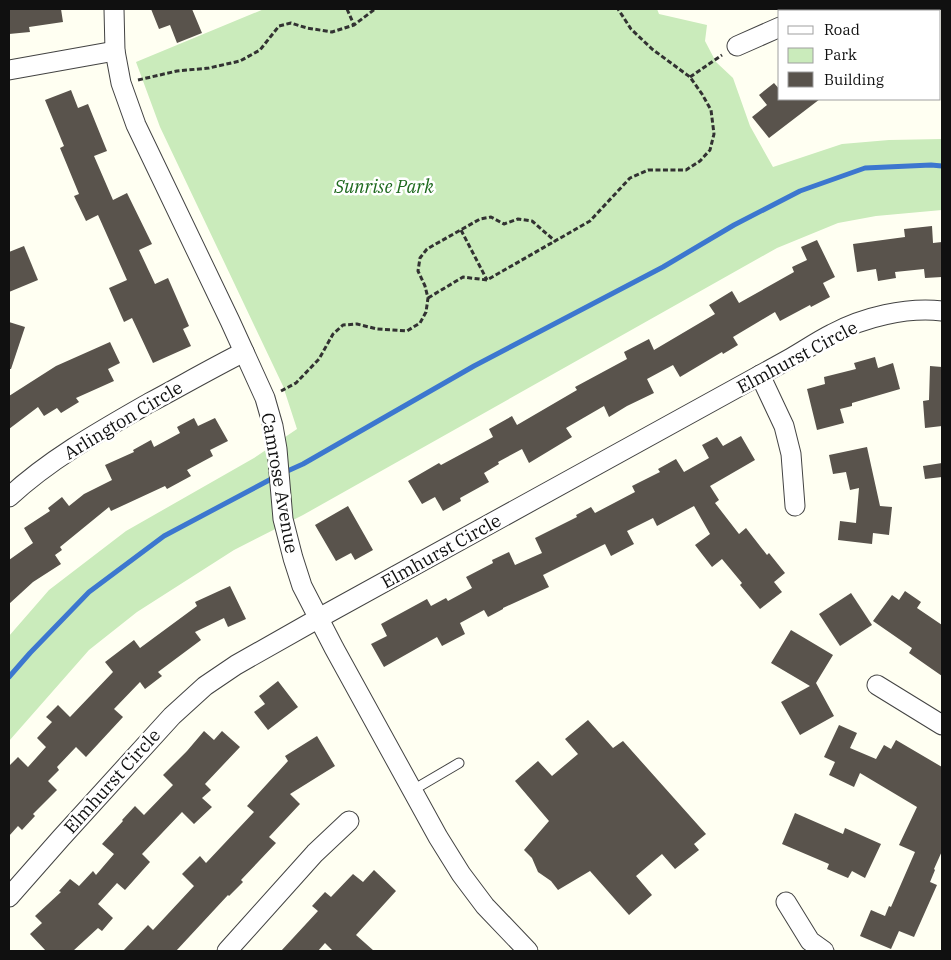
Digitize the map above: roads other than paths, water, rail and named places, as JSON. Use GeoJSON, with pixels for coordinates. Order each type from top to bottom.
{"type":"FeatureCollection","features":[{"type":"Feature","properties":{"kind":"street","name":"Camrose Avenue"},"geometry":{"type":"LineString","coordinates":[[114,9],[115,51],[121,83],[136,125],[265,398],[277,449],[284,519],[302,586],[438,837],[461,874],[485,906],[528,951]]}},
{"type":"Feature","properties":{"kind":"street"},"geometry":{"type":"LineString","coordinates":[[737,46],[778,29]]}},
{"type":"Feature","properties":{"kind":"street"},"geometry":{"type":"LineString","coordinates":[[9,70],[115,51]]}},
{"type":"Feature","properties":{"kind":"street","name":"Elmhurst Circle"},"geometry":{"type":"LineString","coordinates":[[9,897],[158,730],[205,686],[236,665],[833,334],[865,320],[900,312],[942,311]]}},
{"type":"Feature","properties":{"kind":"street","name":"Arlington Circle"},"geometry":{"type":"LineString","coordinates":[[9,498],[20,486],[106,427],[244,352]]}},
{"type":"Feature","properties":{"kind":"street"},"geometry":{"type":"LineString","coordinates":[[760,375],[784,426],[791,454],[794,506]]}},
{"type":"Feature","properties":{"kind":"street"},"geometry":{"type":"LineString","coordinates":[[877,684],[942,725]]}},
{"type":"Feature","properties":{"kind":"street"},"geometry":{"type":"LineString","coordinates":[[227,951],[315,853],[349,821]]}},
{"type":"Feature","properties":{"kind":"street"},"geometry":{"type":"LineString","coordinates":[[786,902],[810,941],[824,951]]}},
{"type":"Feature","properties":{"kind":"lane"},"geometry":{"type":"LineString","coordinates":[[413,790],[459,763]]}},
{"type":"Feature","properties":{"kind":"waterway"},"geometry":{"type":"LineString","coordinates":[[283,473],[303,464],[474,366],[663,267],[734,225],[800,191],[865,168],[942,166]]}},
{"type":"Feature","properties":{"kind":"waterway"},"geometry":{"type":"LineString","coordinates":[[9,677],[89,592],[164,536],[275,477]]}},
{"type":"Feature","properties":{"kind":"park label","name":"Sunrise Park"},"geometry":{"type":"Point","coordinates":[384,186]}}]}
